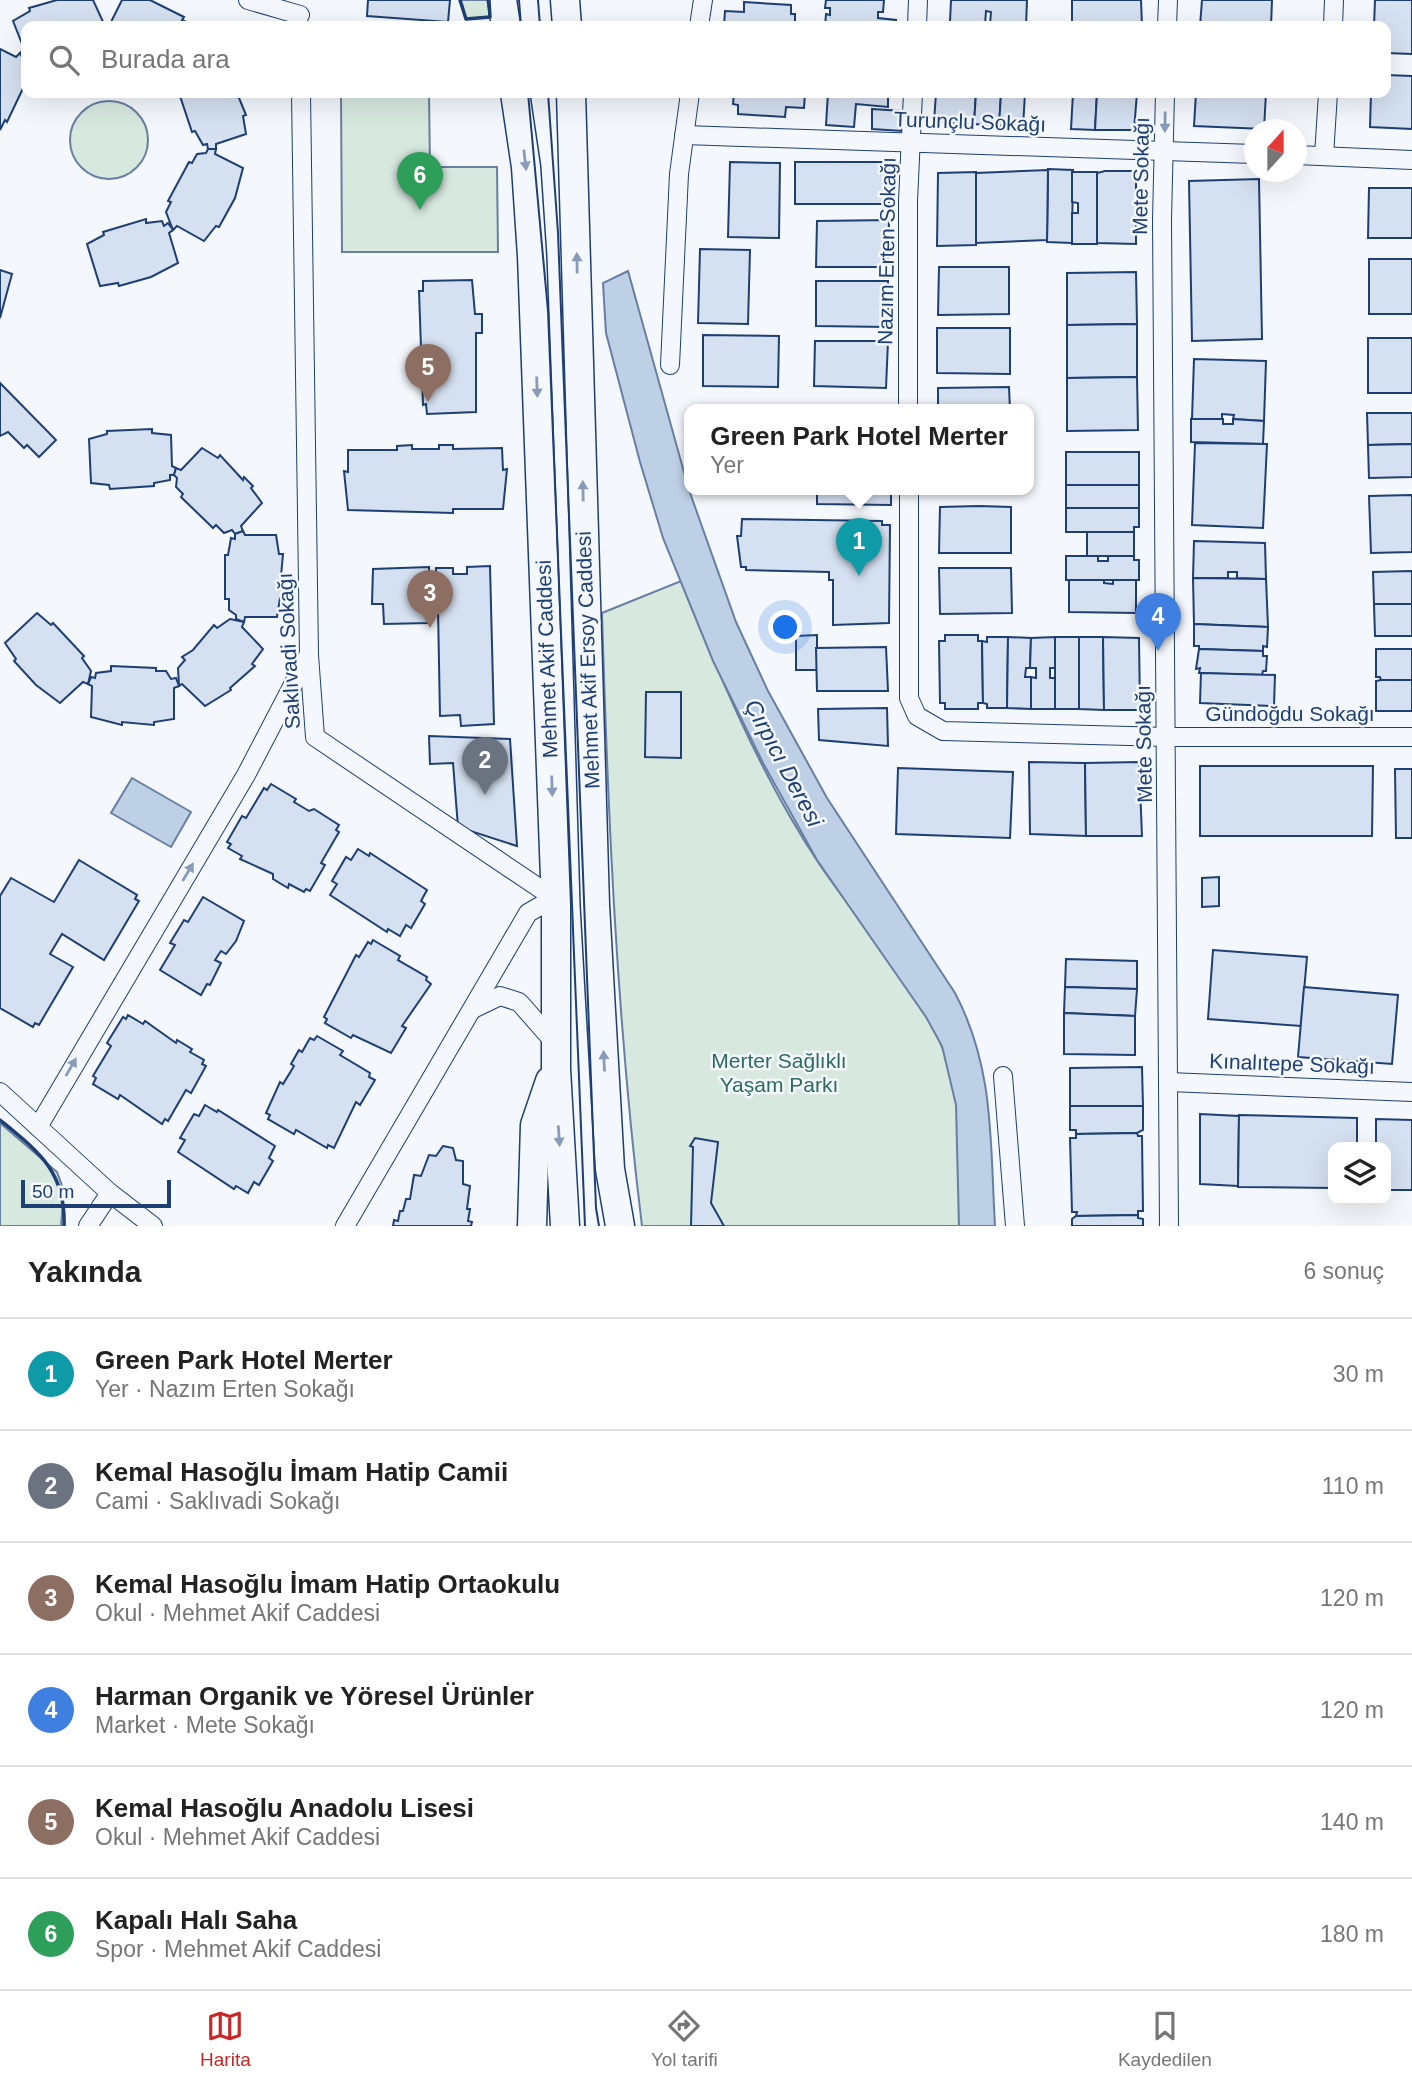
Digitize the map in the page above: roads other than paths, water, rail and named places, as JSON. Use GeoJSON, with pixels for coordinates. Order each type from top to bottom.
{"type":"FeatureCollection","features":[{"type":"Feature","properties":{"kind":"main road"},"geometry":{"type":"LineString","coordinates":[[502,0],[505,21]]}},
{"type":"Feature","properties":{"kind":"main road"},"geometry":{"type":"LineString","coordinates":[[565,0],[567,21]]}},
{"type":"Feature","properties":{"kind":"main road","name":"Mehmet Akif Caddesi"},"geometry":{"type":"LineString","coordinates":[[516,98],[526,167],[533,256],[556,905],[556,1056],[565,1226]]}},
{"type":"Feature","properties":{"kind":"main road","name":"Mehmet Akif Ersoy Caddesi"},"geometry":{"type":"LineString","coordinates":[[571,98],[595,905],[610,1169],[620,1226]]}},
{"type":"Feature","properties":{"kind":"main road"},"geometry":{"type":"LineString","coordinates":[[532,1226],[535,1125],[556,1056]]}},
{"type":"Feature","properties":{"kind":"street"},"geometry":{"type":"LineString","coordinates":[[248,0],[301,14]]}},
{"type":"Feature","properties":{"kind":"street"},"geometry":{"type":"LineString","coordinates":[[700,21],[703,0]]}},
{"type":"Feature","properties":{"kind":"street"},"geometry":{"type":"LineString","coordinates":[[917,21],[918,0]]}},
{"type":"Feature","properties":{"kind":"street"},"geometry":{"type":"LineString","coordinates":[[1167,21],[1168,0]]}},
{"type":"Feature","properties":{"kind":"street"},"geometry":{"type":"LineString","coordinates":[[1333,21],[1334,0]]}},
{"type":"Feature","properties":{"kind":"street","name":"Saklıvadi Sokağı"},"geometry":{"type":"LineString","coordinates":[[301,98],[309,655],[315,737],[554,898],[528,913],[345,1226]]}},
{"type":"Feature","properties":{"kind":"street"},"geometry":{"type":"LineString","coordinates":[[670,365],[678,188],[689,98]]}},
{"type":"Feature","properties":{"kind":"street","name":"Nazım Erten Sokağı"},"geometry":{"type":"LineString","coordinates":[[908,404],[913,98]]}},
{"type":"Feature","properties":{"kind":"street","name":"Mete Sokağı"},"geometry":{"type":"LineString","coordinates":[[1165,98],[1169,1226]]}},
{"type":"Feature","properties":{"kind":"street"},"geometry":{"type":"LineString","coordinates":[[1324,156],[1328,98]]}},
{"type":"Feature","properties":{"kind":"street","name":"Turunçlu Sokağı"},"geometry":{"type":"LineString","coordinates":[[684,135],[1244,153]]}},
{"type":"Feature","properties":{"kind":"street"},"geometry":{"type":"LineString","coordinates":[[1307,155],[1412,160]]}},
{"type":"Feature","properties":{"kind":"street"},"geometry":{"type":"LineString","coordinates":[[909,495],[909,698],[917,716],[943,731],[1167,737]]}},
{"type":"Feature","properties":{"kind":"street"},"geometry":{"type":"LineString","coordinates":[[38,1127],[246,775],[309,655]]}},
{"type":"Feature","properties":{"kind":"street","name":"Gündoğdu Sokağı"},"geometry":{"type":"LineString","coordinates":[[1167,737],[1412,737]]}},
{"type":"Feature","properties":{"kind":"street"},"geometry":{"type":"LineString","coordinates":[[473,1009],[500,996],[519,1002],[556,1056]]}},
{"type":"Feature","properties":{"kind":"street"},"geometry":{"type":"LineString","coordinates":[[1003,1076],[1015,1226]]}},
{"type":"Feature","properties":{"kind":"street","name":"Kınalıtepe Sokağı"},"geometry":{"type":"LineString","coordinates":[[1169,1082],[1412,1092]]}},
{"type":"Feature","properties":{"kind":"street"},"geometry":{"type":"LineString","coordinates":[[0,1092],[110,1194],[153,1226]]}},
{"type":"Feature","properties":{"kind":"street"},"geometry":{"type":"LineString","coordinates":[[88,1226],[110,1194]]}},
{"type":"Feature","properties":{"kind":"water","name":"Çırpıcı Deresi"},"geometry":{"type":"Polygon","coordinates":[[[628,271],[684,472],[684,495],[691,495],[736,622],[768,691],[827,798],[955,993],[968,1021],[984,1078],[988,1107],[995,1226],[959,1226],[956,1105],[942,1046],[926,1017],[817,860],[763,763],[713,661],[663,538],[640,462],[606,333],[603,283],[628,271]]]}},
{"type":"Feature","properties":{"kind":"water"},"geometry":{"type":"Polygon","coordinates":[[[132,778],[191,812],[171,847],[111,813],[132,778]]]}},
{"type":"Feature","properties":{"kind":"tram line"},"geometry":{"type":"LineString","coordinates":[[519,0],[521,21]]}},
{"type":"Feature","properties":{"kind":"tram line"},"geometry":{"type":"LineString","coordinates":[[538,0],[540,21]]}},
{"type":"Feature","properties":{"kind":"tram line"},"geometry":{"type":"LineString","coordinates":[[528,98],[548,311],[585,1226]]}},
{"type":"Feature","properties":{"kind":"tram line"},"geometry":{"type":"LineString","coordinates":[[548,98],[558,233],[596,1208],[599,1226]]}},
{"type":"Feature","properties":{"kind":"place","name":"Kapalı Halı Saha"},"geometry":{"type":"Point","coordinates":[420,210]}},
{"type":"Feature","properties":{"kind":"place","name":"Kemal Hasoğlu Anadolu Lisesi"},"geometry":{"type":"Point","coordinates":[428,402]}},
{"type":"Feature","properties":{"kind":"place","name":"Green Park Hotel Merter"},"geometry":{"type":"Point","coordinates":[859,576]}},
{"type":"Feature","properties":{"kind":"place","name":"Kemal Hasoğlu İmam Hatip Ortaokulu"},"geometry":{"type":"Point","coordinates":[430,628]}},
{"type":"Feature","properties":{"kind":"place","name":"Harman Organik ve Yöresel Ürünler"},"geometry":{"type":"Point","coordinates":[1158,651]}},
{"type":"Feature","properties":{"kind":"place","name":"Kemal Hasoğlu İmam Hatip Camii"},"geometry":{"type":"Point","coordinates":[485,795]}},
{"type":"Feature","properties":{"kind":"park label","name":"Merter Sağlıklı Yaşam Parkı"},"geometry":{"type":"Point","coordinates":[779,1073]}}]}
